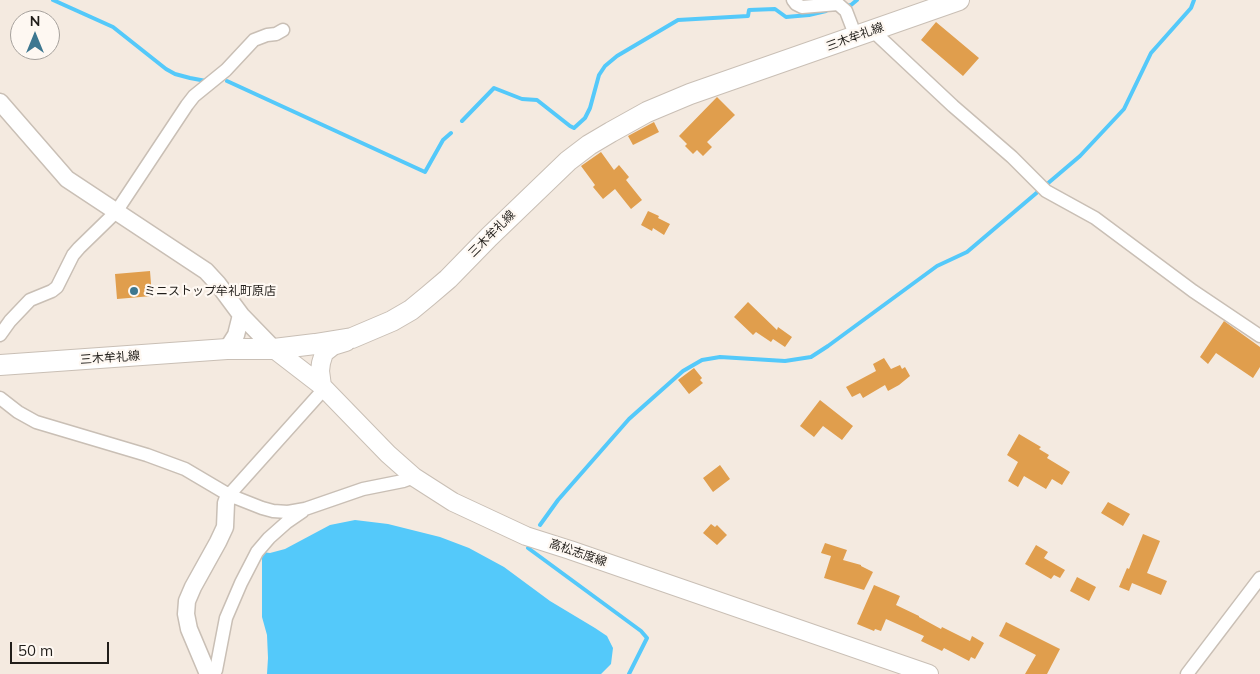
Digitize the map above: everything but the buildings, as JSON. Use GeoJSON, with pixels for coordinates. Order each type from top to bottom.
{"type":"FeatureCollection","features":[{"type":"Feature","properties":{"kind":"main road","name":"三木牟礼線"},"geometry":{"type":"LineString","coordinates":[[0,365],[227,349],[274,349],[352,338],[392,321],[428,296],[448,279],[568,160],[588,145],[611,132],[647,112],[690,94],[959,0]]}},
{"type":"Feature","properties":{"kind":"main road"},"geometry":{"type":"LineString","coordinates":[[323,387],[320,371],[324,354],[333,346],[361,338],[373,329]]}},
{"type":"Feature","properties":{"kind":"main road","name":"高松志度線"},"geometry":{"type":"LineString","coordinates":[[274,349],[323,387],[388,454],[414,477],[452,502],[526,536],[929,674]]}},
{"type":"Feature","properties":{"kind":"street"},"geometry":{"type":"LineString","coordinates":[[793,0],[802,7],[838,4],[865,34],[1012,157],[1043,188],[1095,218],[1193,291],[1260,336]]}},
{"type":"Feature","properties":{"kind":"street"},"geometry":{"type":"LineString","coordinates":[[0,335],[10,321],[30,300],[52,292],[57,287],[78,248],[116,212],[194,96],[226,70],[254,40],[283,30]]}},
{"type":"Feature","properties":{"kind":"street"},"geometry":{"type":"LineString","coordinates":[[0,102],[67,179],[206,271],[241,315],[274,349]]}},
{"type":"Feature","properties":{"kind":"street"},"geometry":{"type":"LineString","coordinates":[[227,349],[236,335],[241,315]]}},
{"type":"Feature","properties":{"kind":"street"},"geometry":{"type":"LineString","coordinates":[[208,674],[189,629],[186,614],[187,601],[225,527],[226,503],[229,495],[323,387]]}},
{"type":"Feature","properties":{"kind":"street"},"geometry":{"type":"LineString","coordinates":[[0,398],[18,412],[36,422],[170,463],[185,469],[229,495],[273,511],[305,510],[363,489],[404,481],[414,477]]}},
{"type":"Feature","properties":{"kind":"street"},"geometry":{"type":"LineString","coordinates":[[214,674],[226,618],[257,552],[287,522],[305,510]]}},
{"type":"Feature","properties":{"kind":"street"},"geometry":{"type":"LineString","coordinates":[[1187,674],[1260,578]]}},
{"type":"Feature","properties":{"kind":"water"},"geometry":{"type":"Polygon","coordinates":[[[355,520],[388,524],[440,537],[469,548],[504,567],[550,601],[607,636],[613,648],[611,664],[601,674],[267,674],[267,635],[262,617],[262,552],[270,553],[285,549],[330,525],[355,520]]]}},
{"type":"Feature","properties":{"kind":"waterway"},"geometry":{"type":"LineString","coordinates":[[53,0],[113,27],[175,74],[206,81]]}},
{"type":"Feature","properties":{"kind":"waterway"},"geometry":{"type":"LineString","coordinates":[[845,6],[851,5],[857,0]]}},
{"type":"Feature","properties":{"kind":"waterway"},"geometry":{"type":"LineString","coordinates":[[540,525],[558,500],[629,419],[683,371],[702,360],[720,357],[785,361],[811,357],[937,266],[967,252],[1080,156],[1124,109],[1151,53],[1191,8],[1194,0]]}},
{"type":"Feature","properties":{"kind":"waterway"},"geometry":{"type":"LineString","coordinates":[[462,121],[494,88],[522,99],[537,100],[574,128],[585,118],[590,108],[599,75],[605,66],[617,56],[678,20],[748,16],[749,10],[775,9],[786,17],[826,11]]}},
{"type":"Feature","properties":{"kind":"waterway"},"geometry":{"type":"LineString","coordinates":[[227,81],[425,172],[443,140],[451,133]]}},
{"type":"Feature","properties":{"kind":"waterway"},"geometry":{"type":"LineString","coordinates":[[528,548],[641,631],[647,638],[629,674]]}},
{"type":"Feature","properties":{"kind":"place","name":"ミニストップ牟礼町原店"},"geometry":{"type":"Point","coordinates":[134,291]}}]}
